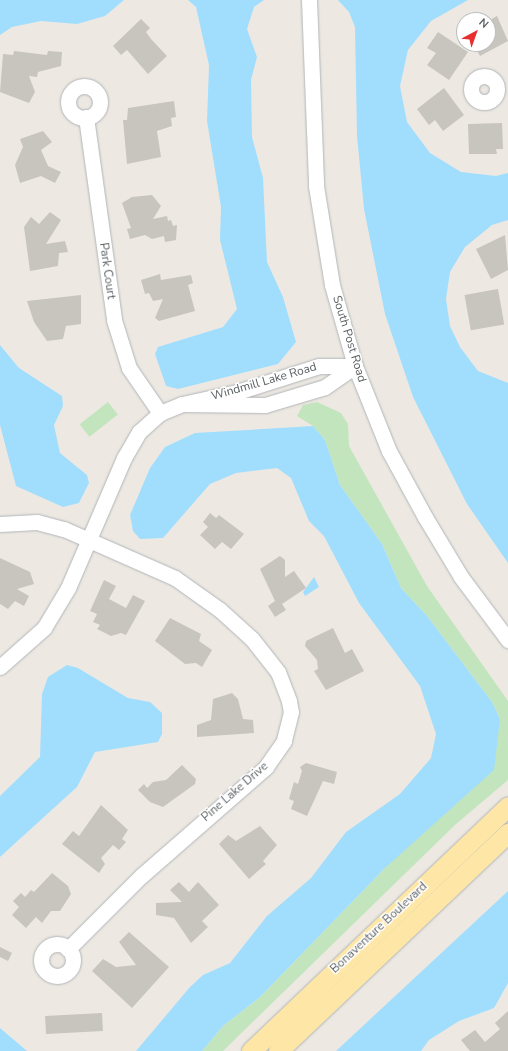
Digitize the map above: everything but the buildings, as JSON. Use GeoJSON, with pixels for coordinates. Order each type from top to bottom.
{"type":"FeatureCollection","features":[{"type":"Feature","properties":{"kind":"main road","name":"Bonaventure Boulevard"},"geometry":{"type":"LineString","coordinates":[[251,1051],[508,806]]}},
{"type":"Feature","properties":{"kind":"main road","name":"Bonaventure Boulevard"},"geometry":{"type":"LineString","coordinates":[[278,1051],[508,833]]}},
{"type":"Feature","properties":{"kind":"street","name":"South Post Road"},"geometry":{"type":"LineString","coordinates":[[309,0],[316,186],[332,285],[355,366],[389,451],[425,517],[461,577],[508,640]]}},
{"type":"Feature","properties":{"kind":"street","name":"Park Court"},"geometry":{"type":"LineString","coordinates":[[86,117],[114,320],[129,368],[160,413]]}},
{"type":"Feature","properties":{"kind":"street","name":"Windmill Lake Road"},"geometry":{"type":"LineString","coordinates":[[0,666],[44,628],[89,540],[124,458],[139,432],[160,413],[182,404],[237,392],[319,366],[355,366]]}},
{"type":"Feature","properties":{"kind":"street","name":"Windmill Lake Road"},"geometry":{"type":"LineString","coordinates":[[182,404],[265,405],[325,386],[355,366]]}},
{"type":"Feature","properties":{"kind":"street","name":"Pine Lake Drive"},"geometry":{"type":"LineString","coordinates":[[0,524],[37,522],[89,540],[175,578],[220,610],[252,639],[278,672],[291,712],[284,741],[266,767],[142,875],[68,949]]}},
{"type":"Feature","properties":{"kind":"green space"},"geometry":{"type":"Polygon","coordinates":[[[108,402],[118,415],[89,437],[80,424],[108,402]]]}},
{"type":"Feature","properties":{"kind":"green space"},"geometry":{"type":"Polygon","coordinates":[[[317,402],[341,413],[348,424],[349,446],[427,586],[508,701],[508,780],[456,824],[223,1051],[202,1051],[223,1026],[260,997],[385,868],[500,719],[492,702],[427,616],[401,588],[382,544],[340,485],[325,440],[313,426],[297,416],[303,405],[317,402]]]}},
{"type":"Feature","properties":{"kind":"water"},"geometry":{"type":"Polygon","coordinates":[[[0,0],[124,0],[105,16],[77,24],[41,21],[12,27],[0,35],[0,0]]]}},
{"type":"Feature","properties":{"kind":"water"},"geometry":{"type":"Polygon","coordinates":[[[188,0],[264,0],[254,7],[247,29],[257,57],[251,80],[252,137],[263,178],[267,262],[283,297],[296,342],[278,364],[178,389],[166,386],[155,354],[158,347],[223,327],[237,309],[220,240],[221,207],[207,121],[209,65],[196,7],[188,0]]]}},
{"type":"Feature","properties":{"kind":"water"},"geometry":{"type":"Polygon","coordinates":[[[338,0],[468,0],[431,21],[408,50],[400,86],[407,122],[430,153],[461,172],[496,176],[508,173],[508,220],[492,225],[465,247],[450,272],[446,299],[450,326],[460,347],[478,371],[508,383],[508,563],[467,504],[413,397],[385,314],[364,209],[357,136],[355,27],[349,12],[338,0]]]}},
{"type":"Feature","properties":{"kind":"water"},"geometry":{"type":"Polygon","coordinates":[[[0,345],[19,368],[62,396],[63,406],[54,425],[60,453],[87,475],[89,483],[79,503],[63,507],[16,486],[0,425],[0,345]]]}},
{"type":"Feature","properties":{"kind":"water"},"geometry":{"type":"Polygon","coordinates":[[[313,426],[325,440],[340,485],[382,544],[401,588],[427,616],[492,702],[500,719],[494,770],[385,868],[260,997],[223,1026],[202,1051],[136,1051],[190,987],[203,975],[230,963],[267,916],[311,878],[346,832],[400,794],[431,758],[436,734],[420,686],[359,603],[324,536],[309,521],[291,478],[277,468],[236,473],[210,484],[163,538],[140,539],[133,531],[130,515],[150,468],[165,447],[195,433],[313,426]]]}},
{"type":"Feature","properties":{"kind":"water"},"geometry":{"type":"Polygon","coordinates":[[[314,577],[319,587],[305,596],[303,592],[314,577]]]}},
{"type":"Feature","properties":{"kind":"water"},"geometry":{"type":"Polygon","coordinates":[[[67,665],[78,668],[128,698],[150,702],[162,713],[162,734],[158,742],[95,752],[77,787],[0,857],[0,796],[40,757],[42,694],[48,677],[67,665]]]}},
{"type":"Feature","properties":{"kind":"water"},"geometry":{"type":"Polygon","coordinates":[[[508,891],[508,983],[494,1008],[459,1021],[429,1040],[421,1051],[336,1051],[508,891]]]}},
{"type":"Feature","properties":{"kind":"water"},"geometry":{"type":"Polygon","coordinates":[[[0,1028],[27,1051],[0,1051],[0,1028]]]}}]}
